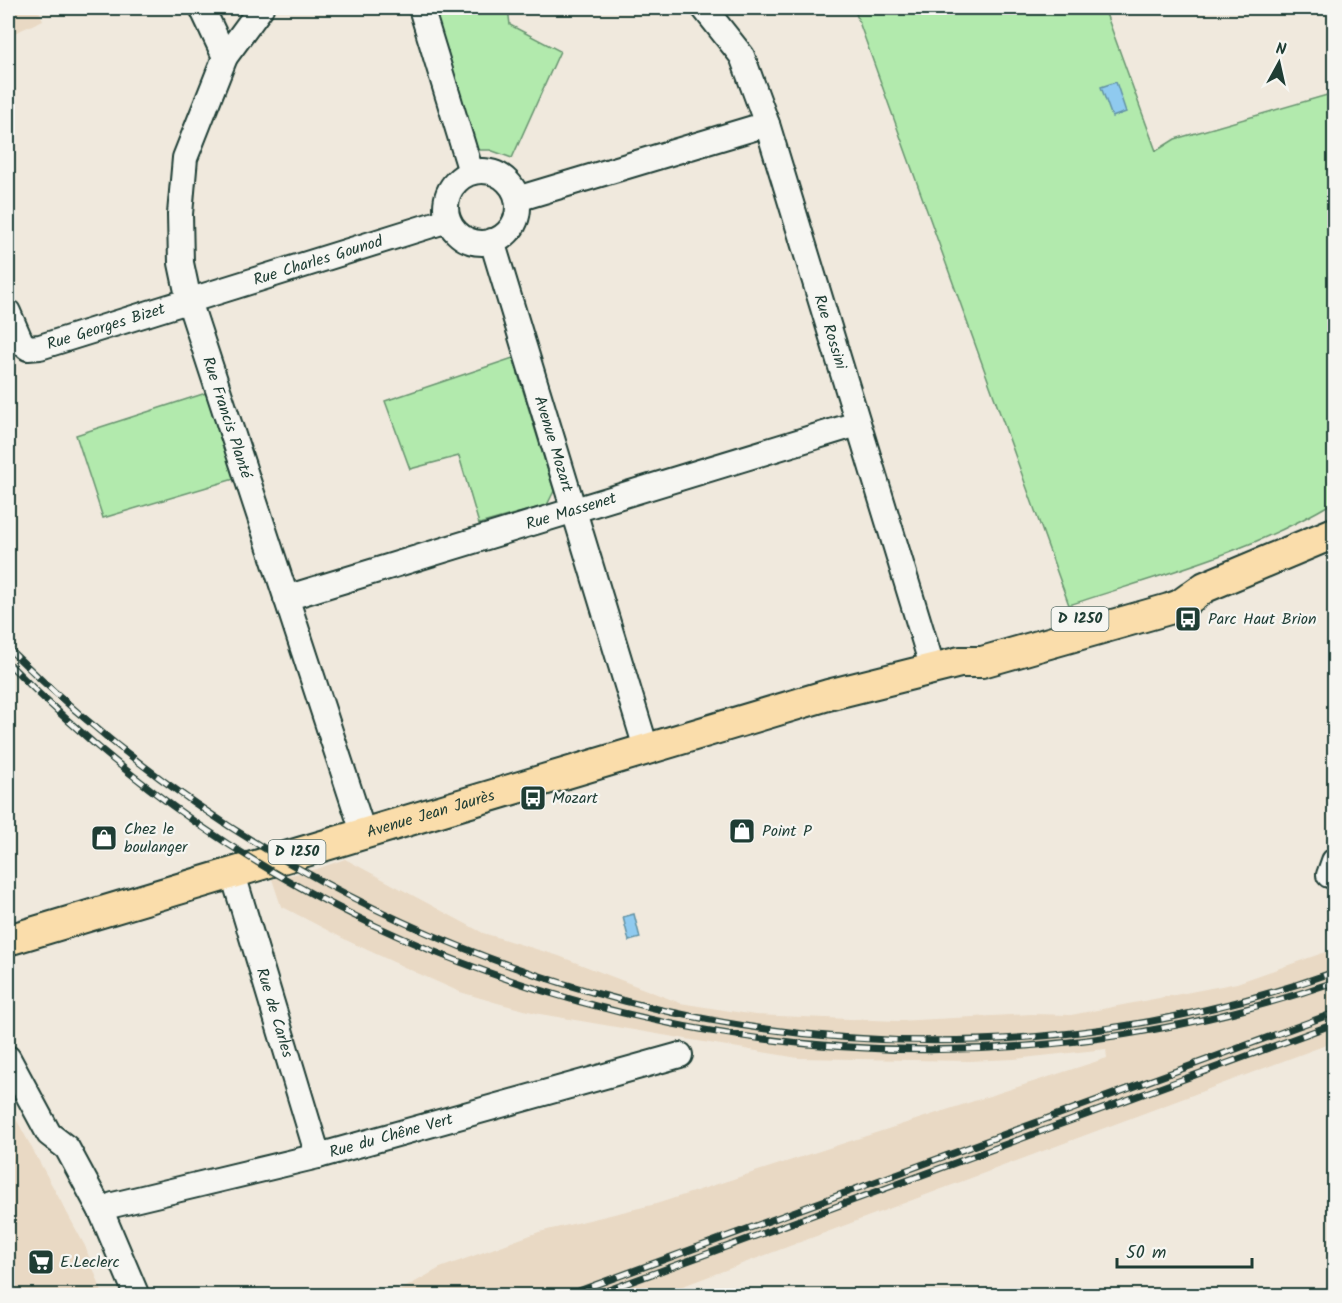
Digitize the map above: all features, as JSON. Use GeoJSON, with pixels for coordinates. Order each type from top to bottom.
{"type":"FeatureCollection","features":[{"type":"Feature","properties":{"kind":"main road","name":"Avenue Jean Jaurès"},"geometry":{"type":"LineString","coordinates":[[8,940],[646,748],[828,695],[946,665],[979,648],[1174,591],[1205,587],[1335,533]]}},
{"type":"Feature","properties":{"kind":"street"},"geometry":{"type":"LineString","coordinates":[[202,8],[225,57]]}},
{"type":"Feature","properties":{"kind":"street","name":"Rue Francis Planté"},"geometry":{"type":"LineString","coordinates":[[261,8],[225,57],[185,158],[180,214],[180,253],[189,301],[363,832]]}},
{"type":"Feature","properties":{"kind":"street"},"geometry":{"type":"LineString","coordinates":[[421,8],[471,172]]}},
{"type":"Feature","properties":{"kind":"street","name":"Rue Rossini"},"geometry":{"type":"LineString","coordinates":[[704,8],[742,56],[768,124],[857,424],[946,665]]}},
{"type":"Feature","properties":{"kind":"street"},"geometry":{"type":"LineString","coordinates":[[517,199],[768,124]]}},
{"type":"Feature","properties":{"kind":"street"},"geometry":{"type":"LineString","coordinates":[[471,172],[494,173],[505,179],[513,188],[517,199],[515,220],[502,237],[492,241],[471,241],[453,229],[448,220],[447,197],[460,177],[471,172]]}},
{"type":"Feature","properties":{"kind":"street","name":"Rue Charles Gounod"},"geometry":{"type":"LineString","coordinates":[[189,301],[448,220]]}},
{"type":"Feature","properties":{"kind":"street","name":"Avenue Mozart"},"geometry":{"type":"LineString","coordinates":[[492,241],[646,748]]}},
{"type":"Feature","properties":{"kind":"street","name":"Rue Georges Bizet"},"geometry":{"type":"LineString","coordinates":[[8,312],[21,342],[28,348],[40,347],[189,301]]}},
{"type":"Feature","properties":{"kind":"street","name":"Rue Massenet"},"geometry":{"type":"LineString","coordinates":[[286,598],[857,424]]}},
{"type":"Feature","properties":{"kind":"street","name":"Rue de Carles"},"geometry":{"type":"LineString","coordinates":[[232,871],[318,1155]]}},
{"type":"Feature","properties":{"kind":"street","name":"Rue du Chêne Vert"},"geometry":{"type":"LineString","coordinates":[[101,1211],[113,1204],[318,1155],[680,1054]]}},
{"type":"Feature","properties":{"kind":"street"},"geometry":{"type":"LineString","coordinates":[[8,1058],[49,1134],[67,1148],[101,1211],[136,1296]]}},
{"type":"Feature","properties":{"kind":"shaded area"},"geometry":{"type":"Polygon","coordinates":[[[8,8],[38,8],[43,20],[8,36],[8,8]]]}},
{"type":"Feature","properties":{"kind":"shaded area"},"geometry":{"type":"Polygon","coordinates":[[[345,859],[483,933],[559,956],[680,1003],[755,1015],[897,1021],[1031,1014],[1071,1015],[1237,983],[1334,949],[1334,1042],[659,1295],[392,1295],[440,1268],[539,1232],[656,1204],[1107,1058],[1106,1049],[1014,1059],[969,1061],[798,1058],[540,1014],[501,1004],[460,992],[415,972],[281,906],[272,879],[317,869],[345,859]]]}},
{"type":"Feature","properties":{"kind":"shaded area"},"geometry":{"type":"Polygon","coordinates":[[[8,1104],[85,1246],[103,1295],[8,1295],[8,1104]]]}},
{"type":"Feature","properties":{"kind":"green space"},"geometry":{"type":"Polygon","coordinates":[[[433,8],[508,8],[510,25],[560,51],[512,158],[490,150],[477,150],[433,8]]]}},
{"type":"Feature","properties":{"kind":"green space"},"geometry":{"type":"Polygon","coordinates":[[[854,8],[1104,8],[1156,151],[1175,139],[1334,93],[1334,502],[1303,520],[1238,549],[1069,605],[854,8]]]}},
{"type":"Feature","properties":{"kind":"green space"},"geometry":{"type":"Polygon","coordinates":[[[513,358],[554,491],[547,505],[479,524],[459,456],[410,469],[385,401],[513,358]]]}},
{"type":"Feature","properties":{"kind":"green space"},"geometry":{"type":"Polygon","coordinates":[[[206,393],[234,479],[103,518],[76,435],[206,393]]]}},
{"type":"Feature","properties":{"kind":"water"},"geometry":{"type":"Polygon","coordinates":[[[1116,82],[1126,112],[1112,117],[1101,87],[1116,82]]]}},
{"type":"Feature","properties":{"kind":"water"},"geometry":{"type":"Polygon","coordinates":[[[634,914],[640,938],[629,941],[623,917],[634,914]]]}},
{"type":"Feature","properties":{"kind":"railway"},"geometry":{"type":"LineString","coordinates":[[8,648],[145,767],[296,867],[457,945],[626,1001],[800,1033],[978,1040],[1157,1020],[1334,972]]}},
{"type":"Feature","properties":{"kind":"railway"},"geometry":{"type":"LineString","coordinates":[[8,663],[98,747],[170,804],[195,822],[323,899],[458,961],[600,1007],[746,1037],[894,1049],[1043,1045],[1190,1022],[1334,982]]}},
{"type":"Feature","properties":{"kind":"railway"},"geometry":{"type":"LineString","coordinates":[[565,1296],[1334,1013]]}},
{"type":"Feature","properties":{"kind":"railway"},"geometry":{"type":"LineString","coordinates":[[592,1296],[1334,1024]]}},
{"type":"Feature","properties":{"kind":"place","name":"Parc Haut Brion"},"geometry":{"type":"Point","coordinates":[1188,619]}},
{"type":"Feature","properties":{"kind":"place","name":"Mozart"},"geometry":{"type":"Point","coordinates":[533,798]}},
{"type":"Feature","properties":{"kind":"place","name":"Point P"},"geometry":{"type":"Point","coordinates":[742,831]}},
{"type":"Feature","properties":{"kind":"place","name":"Chez le boulanger"},"geometry":{"type":"Point","coordinates":[104,838]}},
{"type":"Feature","properties":{"kind":"place","name":"E.Leclerc"},"geometry":{"type":"Point","coordinates":[41,1262]}}]}
